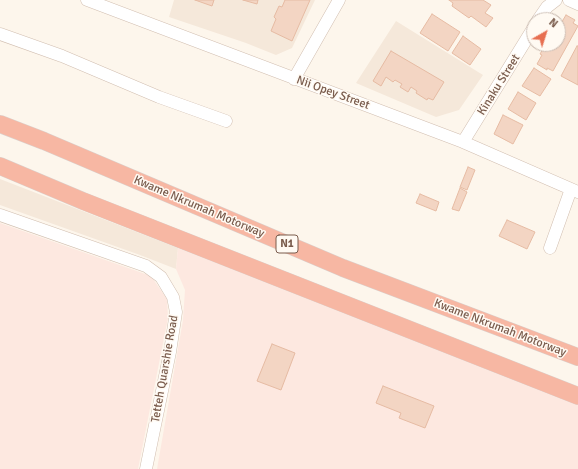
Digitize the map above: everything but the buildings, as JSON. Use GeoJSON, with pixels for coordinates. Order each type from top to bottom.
{"type":"FeatureCollection","features":[{"type":"Feature","properties":{"kind":"highway","name":"Kwame Nkrumah Motorway"},"geometry":{"type":"LineString","coordinates":[[0,124],[44,141],[343,268],[578,357]]}},
{"type":"Feature","properties":{"kind":"highway"},"geometry":{"type":"LineString","coordinates":[[0,166],[83,201],[578,396]]}},
{"type":"Feature","properties":{"kind":"street","name":"Nii Opey Street"},"geometry":{"type":"LineString","coordinates":[[87,0],[463,142],[575,190]]}},
{"type":"Feature","properties":{"kind":"street"},"geometry":{"type":"LineString","coordinates":[[294,79],[339,0]]}},
{"type":"Feature","properties":{"kind":"street"},"geometry":{"type":"LineString","coordinates":[[544,12],[556,0]]}},
{"type":"Feature","properties":{"kind":"street"},"geometry":{"type":"LineString","coordinates":[[570,0],[578,4]]}},
{"type":"Feature","properties":{"kind":"street"},"geometry":{"type":"LineString","coordinates":[[0,34],[62,56],[159,97],[226,122]]}},
{"type":"Feature","properties":{"kind":"street","name":"Kinaku Street"},"geometry":{"type":"LineString","coordinates":[[463,142],[526,40]]}},
{"type":"Feature","properties":{"kind":"street"},"geometry":{"type":"LineString","coordinates":[[550,248],[575,190]]}},
{"type":"Feature","properties":{"kind":"street","name":"Tetteh Quarshie Road"},"geometry":{"type":"LineString","coordinates":[[0,215],[146,266],[161,277],[173,297],[176,312],[170,352],[146,469]]}},
{"type":"Feature","properties":{"kind":"shaded area"},"geometry":{"type":"Polygon","coordinates":[[[174,0],[315,0],[292,48],[276,55],[246,43],[169,17],[174,0]]]}},
{"type":"Feature","properties":{"kind":"shaded area"},"geometry":{"type":"Polygon","coordinates":[[[396,21],[483,75],[459,110],[436,117],[356,83],[396,21]]]}},
{"type":"Feature","properties":{"kind":"shaded area"},"geometry":{"type":"Polygon","coordinates":[[[0,179],[178,248],[176,269],[0,205],[0,179]]]}},
{"type":"Feature","properties":{"kind":"shaded area"},"geometry":{"type":"Polygon","coordinates":[[[0,223],[151,276],[167,299],[168,318],[138,469],[0,469],[0,223]]]}},
{"type":"Feature","properties":{"kind":"shaded area"},"geometry":{"type":"Polygon","coordinates":[[[178,248],[578,402],[578,469],[157,469],[183,320],[185,290],[176,269],[178,248]]]}}]}
